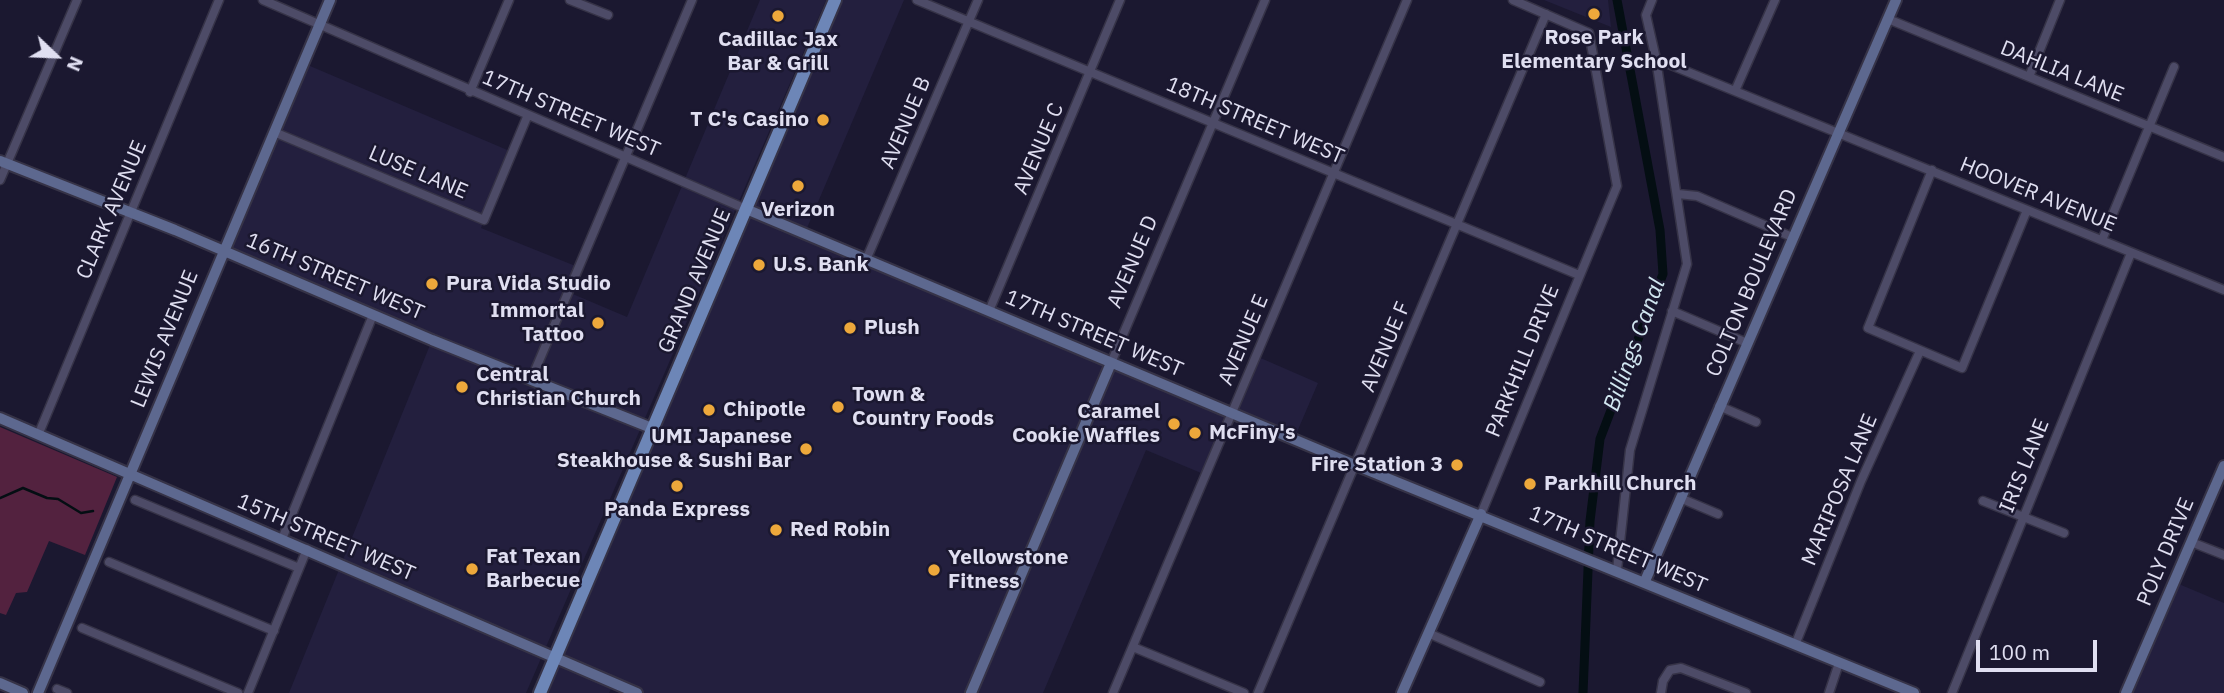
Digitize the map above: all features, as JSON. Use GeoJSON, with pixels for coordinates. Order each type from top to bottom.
{"type":"FeatureCollection","features":[{"type":"Feature","properties":{"kind":"main road","name":"GRAND AVENUE"},"geometry":{"type":"LineString","coordinates":[[540,693],[835,0]]}},
{"type":"Feature","properties":{"kind":"street","name":"CLARK AVENUE"},"geometry":{"type":"LineString","coordinates":[[38,433],[219,0]]}},
{"type":"Feature","properties":{"kind":"street","name":"17TH STREET WEST"},"geometry":{"type":"LineString","coordinates":[[263,0],[527,117],[1111,363],[1914,693]]}},
{"type":"Feature","properties":{"kind":"street","name":"LEWIS AVENUE"},"geometry":{"type":"LineString","coordinates":[[38,693],[330,0]]}},
{"type":"Feature","properties":{"kind":"street"},"geometry":{"type":"LineString","coordinates":[[470,92],[509,0]]}},
{"type":"Feature","properties":{"kind":"street"},"geometry":{"type":"LineString","coordinates":[[570,0],[608,15]]}},
{"type":"Feature","properties":{"kind":"street"},"geometry":{"type":"LineString","coordinates":[[531,380],[692,0]]}},
{"type":"Feature","properties":{"kind":"street","name":"18TH STREET WEST"},"geometry":{"type":"LineString","coordinates":[[916,0],[1579,275]]}},
{"type":"Feature","properties":{"kind":"street","name":"AVENUE B"},"geometry":{"type":"LineString","coordinates":[[866,260],[978,0]]}},
{"type":"Feature","properties":{"kind":"street","name":"AVENUE C"},"geometry":{"type":"LineString","coordinates":[[989,311],[1120,0]]}},
{"type":"Feature","properties":{"kind":"street","name":"AVENUE D"},"geometry":{"type":"LineString","coordinates":[[971,693],[1265,0]]}},
{"type":"Feature","properties":{"kind":"street","name":"AVENUE E"},"geometry":{"type":"LineString","coordinates":[[1113,693],[1408,0]]}},
{"type":"Feature","properties":{"kind":"street"},"geometry":{"type":"LineString","coordinates":[[1513,0],[1546,14]]}},
{"type":"Feature","properties":{"kind":"street"},"geometry":{"type":"LineString","coordinates":[[1617,570],[1630,450],[1687,264],[1656,59],[1646,15],[1652,0]]}},
{"type":"Feature","properties":{"kind":"street"},"geometry":{"type":"LineString","coordinates":[[1735,91],[1775,0]]}},
{"type":"Feature","properties":{"kind":"street","name":"COLTON BOULEVARD"},"geometry":{"type":"LineString","coordinates":[[1645,582],[1719,405],[1896,0]]}},
{"type":"Feature","properties":{"kind":"street"},"geometry":{"type":"LineString","coordinates":[[2028,77],[2060,0]]}},
{"type":"Feature","properties":{"kind":"street"},"geometry":{"type":"LineString","coordinates":[[0,180],[3,163],[75,1]]}},
{"type":"Feature","properties":{"kind":"street","name":"PARKHILL DRIVE"},"geometry":{"type":"LineString","coordinates":[[1402,693],[1481,514],[1617,186],[1589,33],[1546,14]]}},
{"type":"Feature","properties":{"kind":"street","name":"AVENUE F"},"geometry":{"type":"LineString","coordinates":[[1258,693],[1546,14]]}},
{"type":"Feature","properties":{"kind":"street","name":"DAHLIA LANE"},"geometry":{"type":"LineString","coordinates":[[1888,19],[2224,157]]}},
{"type":"Feature","properties":{"kind":"street","name":"HOOVER AVENUE"},"geometry":{"type":"LineString","coordinates":[[1656,59],[2224,289]]}},
{"type":"Feature","properties":{"kind":"street"},"geometry":{"type":"LineString","coordinates":[[2102,240],[2174,67]]}},
{"type":"Feature","properties":{"kind":"street","name":"LUSE LANE"},"geometry":{"type":"LineString","coordinates":[[274,132],[484,219],[527,117]]}},
{"type":"Feature","properties":{"kind":"street","name":"16TH STREET WEST"},"geometry":{"type":"LineString","coordinates":[[3,163],[223,250],[373,315],[654,429]]}},
{"type":"Feature","properties":{"kind":"street"},"geometry":{"type":"LineString","coordinates":[[1932,170],[1868,328],[1920,351],[1962,368],[2027,210]]}},
{"type":"Feature","properties":{"kind":"street"},"geometry":{"type":"LineString","coordinates":[[1678,194],[1697,196],[1792,237]]}},
{"type":"Feature","properties":{"kind":"street","name":"IRIS LANE"},"geometry":{"type":"LineString","coordinates":[[1951,693],[2131,253]]}},
{"type":"Feature","properties":{"kind":"street"},"geometry":{"type":"LineString","coordinates":[[1672,311],[1747,343]]}},
{"type":"Feature","properties":{"kind":"street"},"geometry":{"type":"LineString","coordinates":[[282,539],[373,315]]}},
{"type":"Feature","properties":{"kind":"street","name":"MARIPOSA LANE"},"geometry":{"type":"LineString","coordinates":[[1795,645],[1861,481],[1920,351]]}},
{"type":"Feature","properties":{"kind":"street"},"geometry":{"type":"LineString","coordinates":[[1719,405],[1756,422]]}},
{"type":"Feature","properties":{"kind":"street","name":"15TH STREET WEST"},"geometry":{"type":"LineString","coordinates":[[0,418],[637,693]]}},
{"type":"Feature","properties":{"kind":"street","name":"POLY DRIVE"},"geometry":{"type":"LineString","coordinates":[[2126,693],[2224,466]]}},
{"type":"Feature","properties":{"kind":"street"},"geometry":{"type":"LineString","coordinates":[[1680,498],[1718,514]]}},
{"type":"Feature","properties":{"kind":"street"},"geometry":{"type":"LineString","coordinates":[[135,500],[299,568]]}},
{"type":"Feature","properties":{"kind":"street"},"geometry":{"type":"LineString","coordinates":[[1983,501],[2064,533]]}},
{"type":"Feature","properties":{"kind":"street"},"geometry":{"type":"LineString","coordinates":[[2191,542],[2224,555]]}},
{"type":"Feature","properties":{"kind":"street"},"geometry":{"type":"LineString","coordinates":[[248,693],[307,549]]}},
{"type":"Feature","properties":{"kind":"street"},"geometry":{"type":"LineString","coordinates":[[109,562],[274,631]]}},
{"type":"Feature","properties":{"kind":"street"},"geometry":{"type":"LineString","coordinates":[[82,628],[239,693]]}},
{"type":"Feature","properties":{"kind":"street"},"geometry":{"type":"LineString","coordinates":[[1428,633],[1540,682]]}},
{"type":"Feature","properties":{"kind":"street"},"geometry":{"type":"LineString","coordinates":[[1133,647],[1244,693]]}},
{"type":"Feature","properties":{"kind":"street"},"geometry":{"type":"LineString","coordinates":[[1829,693],[1839,663]]}},
{"type":"Feature","properties":{"kind":"street"},"geometry":{"type":"LineString","coordinates":[[1661,693],[1663,681],[1670,670],[1681,668],[1746,693]]}},
{"type":"Feature","properties":{"kind":"street"},"geometry":{"type":"LineString","coordinates":[[0,683],[23,693]]}},
{"type":"Feature","properties":{"kind":"street"},"geometry":{"type":"LineString","coordinates":[[57,689],[67,693]]}},
{"type":"Feature","properties":{"kind":"shaded area"},"geometry":{"type":"Polygon","coordinates":[[[760,0],[826,0],[526,693],[289,693],[432,340],[223,250],[303,63],[512,152],[481,228],[578,267],[568,292],[627,317],[760,0]]]}},
{"type":"Feature","properties":{"kind":"shaded area"},"geometry":{"type":"Polygon","coordinates":[[[835,0],[904,0],[804,235],[1232,413],[1206,475],[1146,450],[1043,693],[637,693],[614,683],[609,693],[540,693],[835,0]]]}},
{"type":"Feature","properties":{"kind":"shaded area","name":"Rose Park Elementary School"},"geometry":{"type":"Polygon","coordinates":[[[1544,0],[1608,0],[1611,27],[1544,0]]]}},
{"type":"Feature","properties":{"kind":"shaded area"},"geometry":{"type":"Polygon","coordinates":[[[1256,356],[1318,383],[1294,439],[1232,413],[1256,356]]]}},
{"type":"Feature","properties":{"kind":"shaded area"},"geometry":{"type":"Polygon","coordinates":[[[0,427],[117,477],[85,555],[49,541],[27,592],[16,593],[6,615],[0,613],[0,427]]]}},
{"type":"Feature","properties":{"kind":"shaded area"},"geometry":{"type":"Polygon","coordinates":[[[2174,582],[2224,603],[2224,693],[2126,693],[2174,582]]]}},
{"type":"Feature","properties":{"kind":"waterway","name":"Billings Canal"},"geometry":{"type":"LineString","coordinates":[[1583,693],[1590,521],[1600,439],[1663,274],[1660,230],[1617,0]]}},
{"type":"Feature","properties":{"kind":"waterway"},"geometry":{"type":"LineString","coordinates":[[0,498],[23,488],[47,498],[58,499],[81,513],[93,511]]}},
{"type":"Feature","properties":{"kind":"place","name":"Rose Park Elementary School"},"geometry":{"type":"Point","coordinates":[1594,14]}},
{"type":"Feature","properties":{"kind":"place","name":"Cadillac Jax Bar & Grill"},"geometry":{"type":"Point","coordinates":[778,16]}},
{"type":"Feature","properties":{"kind":"place","name":"T C's Casino"},"geometry":{"type":"Point","coordinates":[823,120]}},
{"type":"Feature","properties":{"kind":"place","name":"Verizon"},"geometry":{"type":"Point","coordinates":[798,186]}},
{"type":"Feature","properties":{"kind":"place","name":"U.S. Bank"},"geometry":{"type":"Point","coordinates":[759,265]}},
{"type":"Feature","properties":{"kind":"place","name":"Pura Vida Studio"},"geometry":{"type":"Point","coordinates":[432,284]}},
{"type":"Feature","properties":{"kind":"place","name":"Immortal Tattoo"},"geometry":{"type":"Point","coordinates":[598,323]}},
{"type":"Feature","properties":{"kind":"place","name":"Plush"},"geometry":{"type":"Point","coordinates":[850,328]}},
{"type":"Feature","properties":{"kind":"place","name":"Central Christian Church"},"geometry":{"type":"Point","coordinates":[462,387]}},
{"type":"Feature","properties":{"kind":"place","name":"Town & Country Foods"},"geometry":{"type":"Point","coordinates":[838,407]}},
{"type":"Feature","properties":{"kind":"place","name":"Chipotle"},"geometry":{"type":"Point","coordinates":[709,410]}},
{"type":"Feature","properties":{"kind":"place","name":"Caramel Cookie Waffles"},"geometry":{"type":"Point","coordinates":[1174,424]}},
{"type":"Feature","properties":{"kind":"place","name":"McFiny's"},"geometry":{"type":"Point","coordinates":[1195,433]}},
{"type":"Feature","properties":{"kind":"place","name":"UMI Japanese Steakhouse & Sushi Bar"},"geometry":{"type":"Point","coordinates":[806,449]}},
{"type":"Feature","properties":{"kind":"place","name":"Fire Station 3"},"geometry":{"type":"Point","coordinates":[1457,465]}},
{"type":"Feature","properties":{"kind":"place","name":"Parkhill Church"},"geometry":{"type":"Point","coordinates":[1530,484]}},
{"type":"Feature","properties":{"kind":"place","name":"Panda Express"},"geometry":{"type":"Point","coordinates":[677,486]}},
{"type":"Feature","properties":{"kind":"place","name":"Red Robin"},"geometry":{"type":"Point","coordinates":[776,530]}},
{"type":"Feature","properties":{"kind":"place","name":"Fat Texan Barbecue"},"geometry":{"type":"Point","coordinates":[472,569]}},
{"type":"Feature","properties":{"kind":"place","name":"Yellowstone Fitness"},"geometry":{"type":"Point","coordinates":[934,570]}}]}
